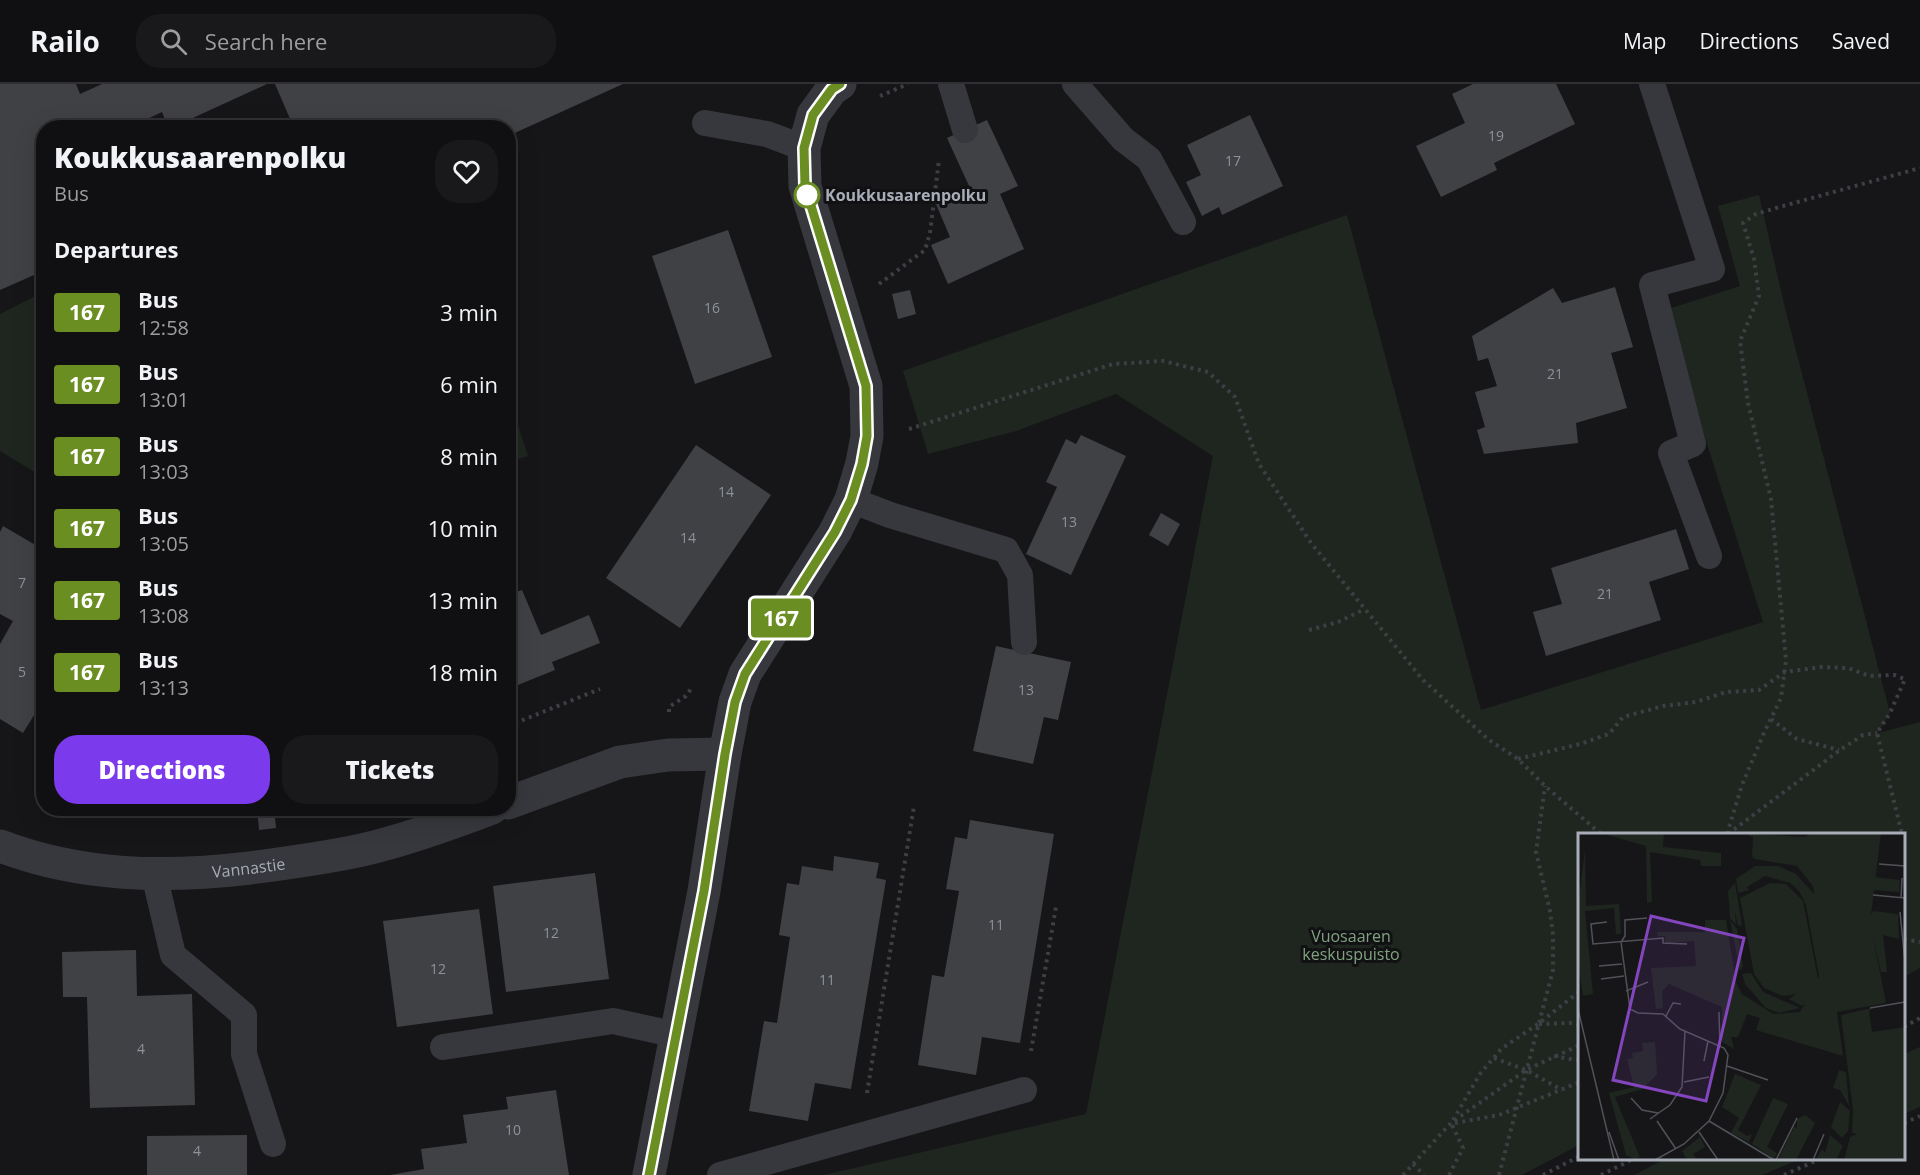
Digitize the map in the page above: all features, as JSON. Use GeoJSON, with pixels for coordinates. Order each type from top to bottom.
{"type":"FeatureCollection","features":[{"type":"Feature","properties":{"kind":"street"},"geometry":{"type":"LineString","coordinates":[[649,1175],[704,891],[735,702],[745,674],[835,532],[851,500],[862,464],[867,436],[866,386],[805,186],[804,148],[813,115],[832,89],[840,84]]}},
{"type":"Feature","properties":{"kind":"street"},"geometry":{"type":"LineString","coordinates":[[516,800],[620,762],[669,755],[725,754]]}},
{"type":"Feature","properties":{"kind":"street","name":"Vannastie"},"geometry":{"type":"LineString","coordinates":[[0,846],[27,856],[90,870],[133,874],[209,873],[311,860],[365,849],[471,816]]}},
{"type":"Feature","properties":{"kind":"lane"},"geometry":{"type":"LineString","coordinates":[[1075,84],[1123,140],[1149,159],[1183,222]]}},
{"type":"Feature","properties":{"kind":"lane"},"geometry":{"type":"LineString","coordinates":[[1652,84],[1712,269],[1652,285],[1693,444],[1671,453],[1709,556]]}},
{"type":"Feature","properties":{"kind":"lane"},"geometry":{"type":"LineString","coordinates":[[953,90],[965,130]]}},
{"type":"Feature","properties":{"kind":"lane"},"geometry":{"type":"LineString","coordinates":[[705,123],[767,134],[804,148]]}},
{"type":"Feature","properties":{"kind":"lane"},"geometry":{"type":"LineString","coordinates":[[851,500],[890,515],[1006,550],[1020,575],[1024,642]]}},
{"type":"Feature","properties":{"kind":"lane"},"geometry":{"type":"LineString","coordinates":[[154,874],[173,955],[244,1015],[244,1054],[273,1144]]}},
{"type":"Feature","properties":{"kind":"lane"},"geometry":{"type":"LineString","coordinates":[[443,1047],[613,1021],[677,1035]]}},
{"type":"Feature","properties":{"kind":"lane"},"geometry":{"type":"LineString","coordinates":[[720,1175],[1024,1090]]}},
{"type":"Feature","properties":{"kind":"path"},"geometry":{"type":"LineString","coordinates":[[875,287],[925,250],[930,233],[942,139],[953,90]]}},
{"type":"Feature","properties":{"kind":"path"},"geometry":{"type":"LineString","coordinates":[[1727,833],[1742,785],[1782,698],[1786,660],[1771,499],[1749,403],[1740,340],[1759,297],[1754,259],[1743,223],[1756,214],[1920,168]]}},
{"type":"Feature","properties":{"kind":"path"},"geometry":{"type":"LineString","coordinates":[[908,429],[1113,364],[1163,361],[1208,372],[1235,397],[1259,464],[1311,543],[1423,680],[1489,740],[1518,759],[1545,786],[1600,833]]}},
{"type":"Feature","properties":{"kind":"path"},"geometry":{"type":"LineString","coordinates":[[1309,630],[1338,622],[1365,609]]}},
{"type":"Feature","properties":{"kind":"path"},"geometry":{"type":"LineString","coordinates":[[1518,759],[1580,744],[1609,734],[1623,717],[1663,706],[1696,702],[1726,692],[1759,690],[1785,672],[1821,667],[1848,668],[1869,676],[1893,675],[1905,679],[1890,712],[1877,733],[1902,833]]}},
{"type":"Feature","properties":{"kind":"path"},"geometry":{"type":"LineString","coordinates":[[516,723],[600,689]]}},
{"type":"Feature","properties":{"kind":"path"},"geometry":{"type":"LineString","coordinates":[[1771,719],[1797,739],[1840,750]]}},
{"type":"Feature","properties":{"kind":"path"},"geometry":{"type":"LineString","coordinates":[[1728,833],[1840,750],[1863,735],[1877,733]]}},
{"type":"Feature","properties":{"kind":"path"},"geometry":{"type":"LineString","coordinates":[[1499,1175],[1552,970],[1553,935],[1550,910],[1536,852],[1545,786]]}},
{"type":"Feature","properties":{"kind":"path"},"geometry":{"type":"LineString","coordinates":[[860,1137],[914,806]]}},
{"type":"Feature","properties":{"kind":"path"},"geometry":{"type":"LineString","coordinates":[[1024,1090],[1056,907]]}},
{"type":"Feature","properties":{"kind":"path"},"geometry":{"type":"LineString","coordinates":[[1905,939],[1920,942]]}},
{"type":"Feature","properties":{"kind":"path"},"geometry":{"type":"LineString","coordinates":[[1451,1123],[1480,1074],[1502,1049],[1578,993]]}},
{"type":"Feature","properties":{"kind":"path"},"geometry":{"type":"LineString","coordinates":[[1905,1026],[1920,1018]]}},
{"type":"Feature","properties":{"kind":"path"},"geometry":{"type":"LineString","coordinates":[[1538,1024],[1578,1025]]}},
{"type":"Feature","properties":{"kind":"path"},"geometry":{"type":"LineString","coordinates":[[1403,1175],[1451,1123],[1526,1070],[1578,1045]]}},
{"type":"Feature","properties":{"kind":"path"},"geometry":{"type":"LineString","coordinates":[[1554,1056],[1578,1061]]}},
{"type":"Feature","properties":{"kind":"path"},"geometry":{"type":"LineString","coordinates":[[1494,1058],[1526,1070],[1562,1090]]}},
{"type":"Feature","properties":{"kind":"path"},"geometry":{"type":"LineString","coordinates":[[1451,1123],[1499,1115],[1578,1083]]}},
{"type":"Feature","properties":{"kind":"path"},"geometry":{"type":"LineString","coordinates":[[1905,1123],[1920,1116]]}},
{"type":"Feature","properties":{"kind":"path"},"geometry":{"type":"LineString","coordinates":[[1449,1175],[1463,1148],[1451,1123]]}},
{"type":"Feature","properties":{"kind":"path"},"geometry":{"type":"LineString","coordinates":[[1543,1175],[1578,1157]]}},
{"type":"Feature","properties":{"kind":"path"},"geometry":{"type":"LineString","coordinates":[[1601,1175],[1631,1160]]}},
{"type":"Feature","properties":{"kind":"path"},"geometry":{"type":"LineString","coordinates":[[1784,1175],[1818,1160]]}},
{"type":"Feature","properties":{"kind":"path"},"geometry":{"type":"LineString","coordinates":[[1413,1164],[1424,1175]]}},
{"type":"Feature","properties":{"kind":"green space","name":"Vuosaaren keskuspuisto"},"geometry":{"type":"Polygon","coordinates":[[[1759,195],[1785,308],[1890,713],[1878,733],[1920,722],[1920,968],[1905,976],[1905,833],[1578,833],[1578,1146],[1522,1175],[824,1175],[1086,1114],[1213,456],[1116,394],[1016,431],[928,454],[903,371],[1347,215],[1481,710],[1763,622],[1665,310],[1740,286],[1718,206],[1759,195]]]}},
{"type":"Feature","properties":{"kind":"green space"},"geometry":{"type":"Polygon","coordinates":[[[36,296],[36,473],[0,451],[0,314],[36,296]]]}},
{"type":"Feature","properties":{"kind":"green space"},"geometry":{"type":"Polygon","coordinates":[[[516,419],[528,456],[516,460],[516,419]]]}},
{"type":"Feature","properties":{"kind":"green space"},"geometry":{"type":"Polygon","coordinates":[[[1920,1047],[1920,1107],[1905,1114],[1905,1054],[1920,1047]]]}},
{"type":"Feature","properties":{"kind":"green space"},"geometry":{"type":"Polygon","coordinates":[[[1663,1160],[1798,1160],[1762,1175],[1634,1175],[1663,1160]]]}},
{"type":"Feature","properties":{"kind":"building"},"geometry":{"type":"Polygon","coordinates":[[[0,84],[76,84],[80,94],[102,84],[267,84],[188,120],[165,120],[162,112],[145,120],[36,120],[36,274],[0,290],[0,84]]]}},
{"type":"Feature","properties":{"kind":"building"},"geometry":{"type":"Polygon","coordinates":[[[275,84],[623,84],[516,132],[516,120],[291,120],[275,84]]]}},
{"type":"Feature","properties":{"kind":"building"},"geometry":{"type":"Polygon","coordinates":[[[1473,84],[1556,84],[1575,124],[1494,163],[1497,170],[1441,197],[1416,146],[1465,123],[1452,94],[1473,84]]]}},
{"type":"Feature","properties":{"kind":"building"},"geometry":{"type":"Polygon","coordinates":[[[1250,115],[1283,186],[1222,215],[1219,207],[1202,216],[1186,182],[1201,175],[1187,145],[1250,115]]]}},
{"type":"Feature","properties":{"kind":"building"},"geometry":{"type":"Polygon","coordinates":[[[987,120],[1018,186],[1000,194],[1024,249],[948,284],[931,245],[950,237],[936,204],[970,188],[947,138],[987,120]]]}},
{"type":"Feature","properties":{"kind":"building"},"geometry":{"type":"Polygon","coordinates":[[[728,230],[772,357],[695,384],[652,256],[728,230]]]}},
{"type":"Feature","properties":{"kind":"building"},"geometry":{"type":"Polygon","coordinates":[[[1615,287],[1633,347],[1611,353],[1627,408],[1576,423],[1578,443],[1484,454],[1477,430],[1485,427],[1475,392],[1497,386],[1488,358],[1478,361],[1472,336],[1553,288],[1562,303],[1615,287]]]}},
{"type":"Feature","properties":{"kind":"building"},"geometry":{"type":"Polygon","coordinates":[[[910,290],[916,314],[898,319],[892,294],[910,290]]]}},
{"type":"Feature","properties":{"kind":"building"},"geometry":{"type":"Polygon","coordinates":[[[1081,435],[1126,456],[1071,575],[1026,554],[1057,487],[1046,482],[1066,439],[1076,444],[1081,435]]]}},
{"type":"Feature","properties":{"kind":"building"},"geometry":{"type":"Polygon","coordinates":[[[696,445],[771,495],[680,628],[606,578],[696,445]]]}},
{"type":"Feature","properties":{"kind":"building"},"geometry":{"type":"Polygon","coordinates":[[[1161,513],[1180,524],[1168,546],[1149,535],[1161,513]]]}},
{"type":"Feature","properties":{"kind":"building"},"geometry":{"type":"Polygon","coordinates":[[[3,526],[36,545],[36,712],[23,733],[0,719],[0,644],[13,621],[0,614],[0,532],[3,526]]]}},
{"type":"Feature","properties":{"kind":"building"},"geometry":{"type":"Polygon","coordinates":[[[1676,529],[1689,569],[1649,582],[1661,620],[1546,656],[1533,612],[1562,604],[1551,568],[1676,529]]]}},
{"type":"Feature","properties":{"kind":"building"},"geometry":{"type":"Polygon","coordinates":[[[522,590],[541,635],[589,615],[600,643],[552,662],[555,670],[516,686],[516,592],[522,590]]]}},
{"type":"Feature","properties":{"kind":"building"},"geometry":{"type":"Polygon","coordinates":[[[996,646],[1071,662],[1058,720],[1044,717],[1033,764],[973,751],[996,646]]]}},
{"type":"Feature","properties":{"kind":"building"},"geometry":{"type":"Polygon","coordinates":[[[258,816],[275,816],[276,828],[259,830],[258,816]]]}},
{"type":"Feature","properties":{"kind":"building"},"geometry":{"type":"Polygon","coordinates":[[[970,820],[1054,834],[1020,1043],[982,1037],[976,1075],[918,1065],[932,975],[944,977],[959,891],[946,889],[955,837],[967,839],[970,820]]]}},
{"type":"Feature","properties":{"kind":"building"},"geometry":{"type":"Polygon","coordinates":[[[834,856],[879,863],[876,878],[886,880],[851,1089],[815,1083],[808,1121],[749,1111],[764,1021],[777,1023],[790,937],[779,935],[787,883],[799,885],[802,866],[833,871],[834,856]]]}},
{"type":"Feature","properties":{"kind":"building"},"geometry":{"type":"Polygon","coordinates":[[[595,873],[609,979],[506,992],[493,886],[595,873]]]}},
{"type":"Feature","properties":{"kind":"building"},"geometry":{"type":"Polygon","coordinates":[[[479,909],[493,1014],[397,1027],[383,921],[479,909]]]}},
{"type":"Feature","properties":{"kind":"building"},"geometry":{"type":"Polygon","coordinates":[[[136,950],[137,996],[192,994],[195,1105],[90,1108],[87,997],[63,997],[62,952],[136,950]]]}},
{"type":"Feature","properties":{"kind":"building"},"geometry":{"type":"Polygon","coordinates":[[[556,1090],[569,1175],[390,1175],[424,1169],[421,1149],[467,1143],[463,1115],[508,1109],[506,1097],[556,1090]]]}},
{"type":"Feature","properties":{"kind":"building"},"geometry":{"type":"Polygon","coordinates":[[[247,1135],[247,1175],[147,1175],[147,1136],[247,1135]]]}},
{"type":"Feature","properties":{"kind":"bus line","name":"167"},"geometry":{"type":"LineString","coordinates":[[649,1175],[704,891],[735,702],[745,674],[835,532],[851,500],[862,464],[867,436],[866,386],[805,186],[804,148],[813,115],[832,89],[840,84]]}},
{"type":"Feature","properties":{"kind":"place","name":"Koukkusaarenpolku"},"geometry":{"type":"Point","coordinates":[807,195]}}]}
